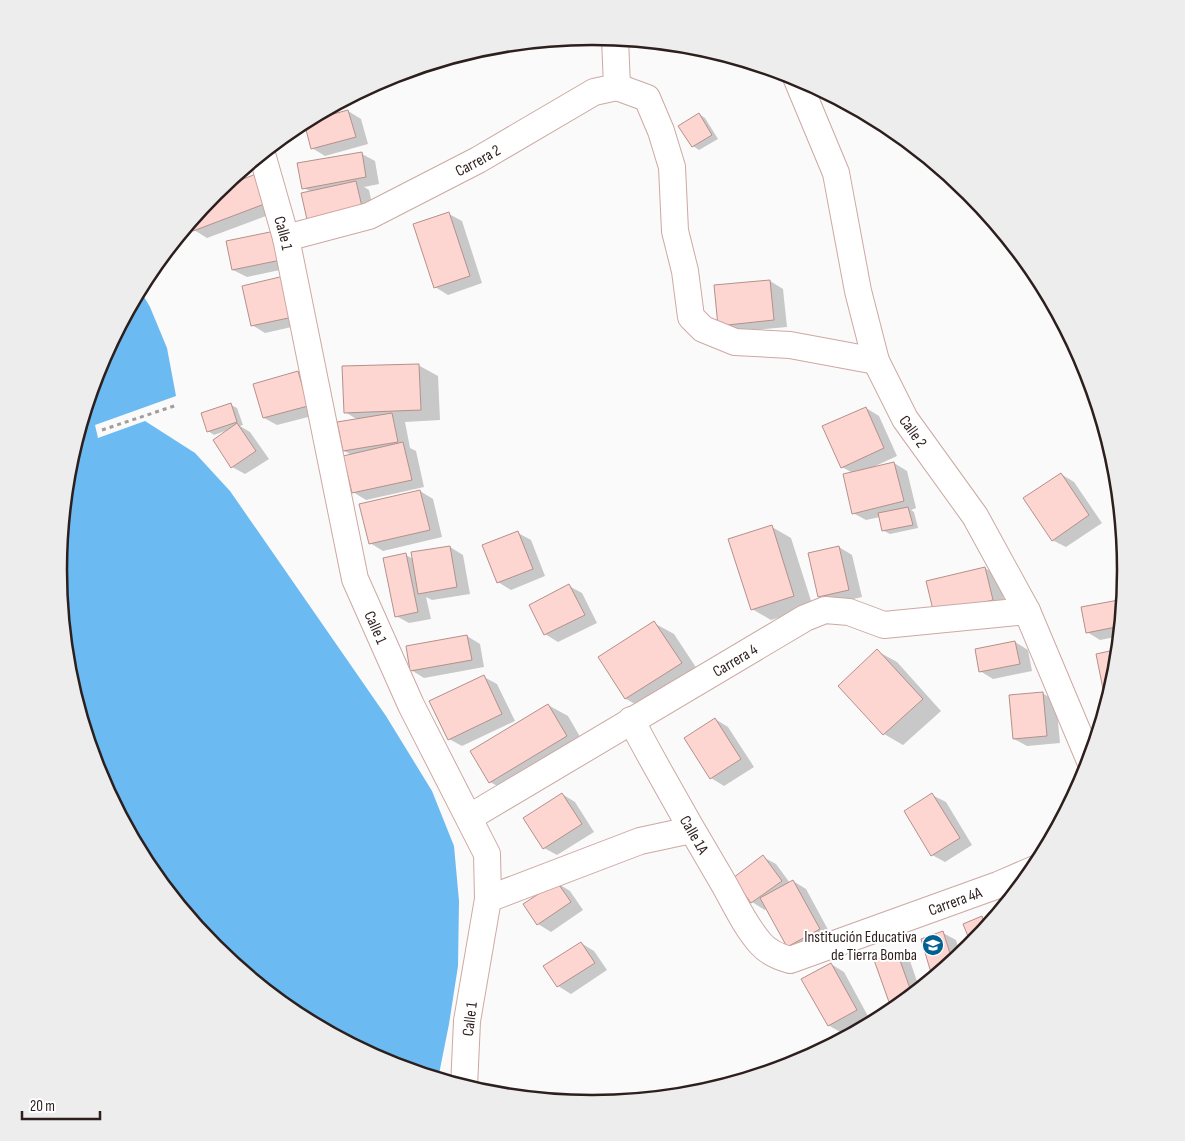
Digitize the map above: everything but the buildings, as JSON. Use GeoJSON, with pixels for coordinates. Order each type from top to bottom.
{"type":"FeatureCollection","features":[{"type":"Feature","properties":{"kind":"street"},"geometry":{"type":"LineString","coordinates":[[615,46],[617,87],[647,98],[667,149],[672,167],[674,231],[685,271],[691,317],[703,329],[734,342],[790,345],[876,362]]}},
{"type":"Feature","properties":{"kind":"street","name":"Carrera 2"},"geometry":{"type":"LineString","coordinates":[[286,238],[368,216],[478,160],[594,92],[617,87]]}},
{"type":"Feature","properties":{"kind":"street","name":"Calle 2"},"geometry":{"type":"LineString","coordinates":[[801,88],[836,173],[858,291],[876,362],[905,419],[975,516],[1027,611],[1086,751]]}},
{"type":"Feature","properties":{"kind":"street","name":"Calle 1"},"geometry":{"type":"LineString","coordinates":[[264,161],[286,238],[355,580],[411,705],[488,854],[488,899],[467,1021],[464,1080]]}},
{"type":"Feature","properties":{"kind":"street","name":"Carrera 4"},"geometry":{"type":"LineString","coordinates":[[470,817],[631,720],[806,618],[825,610],[849,612],[884,625],[1027,611]]}},
{"type":"Feature","properties":{"kind":"street","name":"Calle 1A"},"geometry":{"type":"LineString","coordinates":[[631,720],[691,830],[750,930],[762,946]]}},
{"type":"Feature","properties":{"kind":"street"},"geometry":{"type":"LineString","coordinates":[[488,899],[640,842],[691,830]]}},
{"type":"Feature","properties":{"kind":"street","name":"Carrera 4A"},"geometry":{"type":"LineString","coordinates":[[762,946],[776,956],[790,960],[1001,896]]}},
{"type":"Feature","properties":{"kind":"path"},"geometry":{"type":"LineString","coordinates":[[102,430],[177,405]]}},
{"type":"Feature","properties":{"kind":"water"},"geometry":{"type":"Polygon","coordinates":[[[144,297],[167,348],[176,396],[95,425],[98,438],[145,421],[195,453],[230,491],[386,716],[432,791],[454,846],[459,901],[458,966],[439,1073],[391,1056],[360,1042],[330,1026],[273,987],[246,966],[221,942],[197,917],[176,890],[137,833],[107,772],[85,707],[71,639],[68,605],[68,536],[77,468],[95,402],[121,338],[144,297]]]}},
{"type":"Feature","properties":{"kind":"place","name":"Institución Educativa de Tierra Bomba"},"geometry":{"type":"Point","coordinates":[933,945]}}]}
